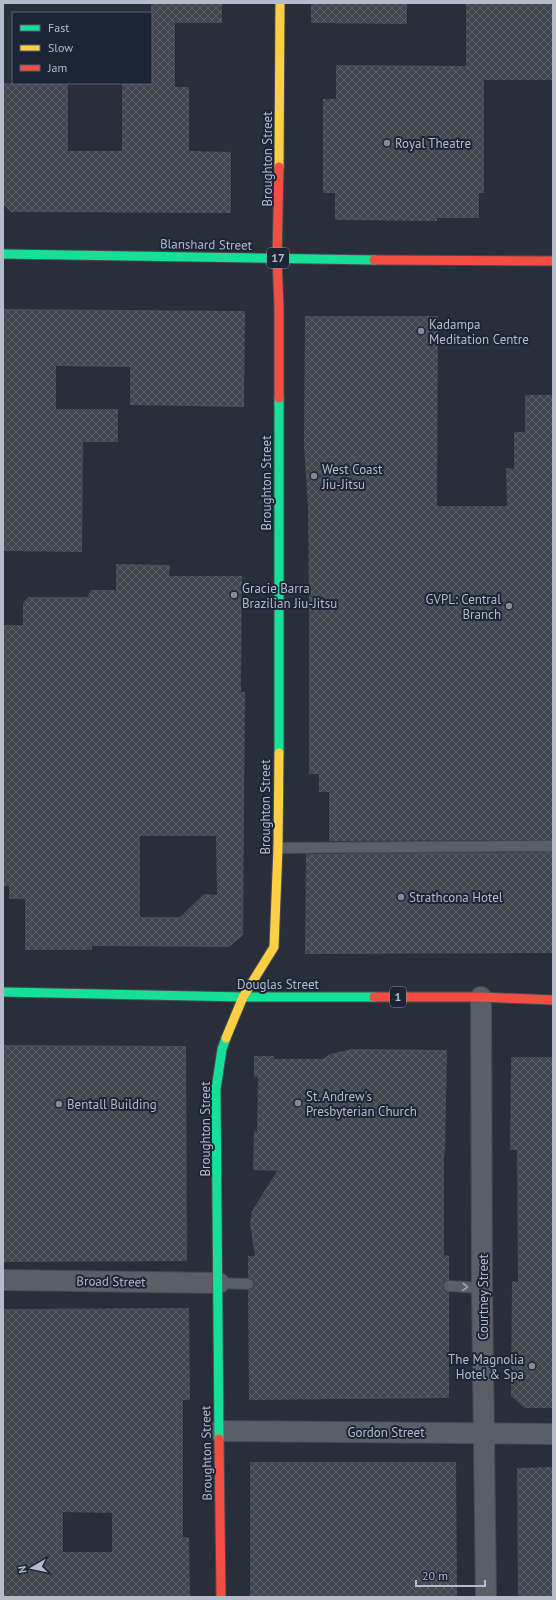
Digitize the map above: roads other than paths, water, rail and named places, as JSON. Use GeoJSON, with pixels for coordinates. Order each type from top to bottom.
{"type":"FeatureCollection","features":[{"type":"Feature","properties":{"kind":"street","name":"Broughton Street"},"geometry":{"type":"LineString","coordinates":[[221,1597],[216,1089],[222,1049],[244,997],[274,947],[278,848],[280,561],[279,308],[277,258],[279,217],[280,3]]}},
{"type":"Feature","properties":{"kind":"street","name":"Blanshard Street"},"geometry":{"type":"LineString","coordinates":[[3,254],[553,261]]}},
{"type":"Feature","properties":{"kind":"street","name":"Douglas Street"},"geometry":{"type":"LineString","coordinates":[[3,992],[244,997],[481,997],[553,1000]]}},
{"type":"Feature","properties":{"kind":"street","name":"Courtney Street"},"geometry":{"type":"LineString","coordinates":[[481,997],[482,1288],[486,1597]]}},
{"type":"Feature","properties":{"kind":"street","name":"Broad Street"},"geometry":{"type":"LineString","coordinates":[[3,1280],[219,1283]]}},
{"type":"Feature","properties":{"kind":"street","name":"Gordon Street"},"geometry":{"type":"LineString","coordinates":[[219,1431],[553,1434]]}},
{"type":"Feature","properties":{"kind":"lane"},"geometry":{"type":"LineString","coordinates":[[278,848],[553,846]]}},
{"type":"Feature","properties":{"kind":"lane"},"geometry":{"type":"LineString","coordinates":[[219,1283],[248,1284]]}},
{"type":"Feature","properties":{"kind":"lane"},"geometry":{"type":"LineString","coordinates":[[449,1286],[482,1288]]}},
{"type":"Feature","properties":{"kind":"place","name":"Royal Theatre"},"geometry":{"type":"Point","coordinates":[387,143]}},
{"type":"Feature","properties":{"kind":"place","name":"Kadampa Meditation Centre"},"geometry":{"type":"Point","coordinates":[421,331]}},
{"type":"Feature","properties":{"kind":"place","name":"West Coast Jiu-Jitsu"},"geometry":{"type":"Point","coordinates":[314,476]}},
{"type":"Feature","properties":{"kind":"place","name":"Gracie Barra Brazilian Jiu-Jitsu"},"geometry":{"type":"Point","coordinates":[234,595]}},
{"type":"Feature","properties":{"kind":"place","name":"GVPL: Central Branch"},"geometry":{"type":"Point","coordinates":[509,606]}},
{"type":"Feature","properties":{"kind":"place","name":"Strathcona Hotel"},"geometry":{"type":"Point","coordinates":[401,897]}},
{"type":"Feature","properties":{"kind":"place","name":"St. Andrew's Presbyterian Church"},"geometry":{"type":"Point","coordinates":[298,1103]}},
{"type":"Feature","properties":{"kind":"place","name":"Bentall Building"},"geometry":{"type":"Point","coordinates":[59,1104]}},
{"type":"Feature","properties":{"kind":"place","name":"The Magnolia Hotel & Spa"},"geometry":{"type":"Point","coordinates":[532,1366]}}]}
